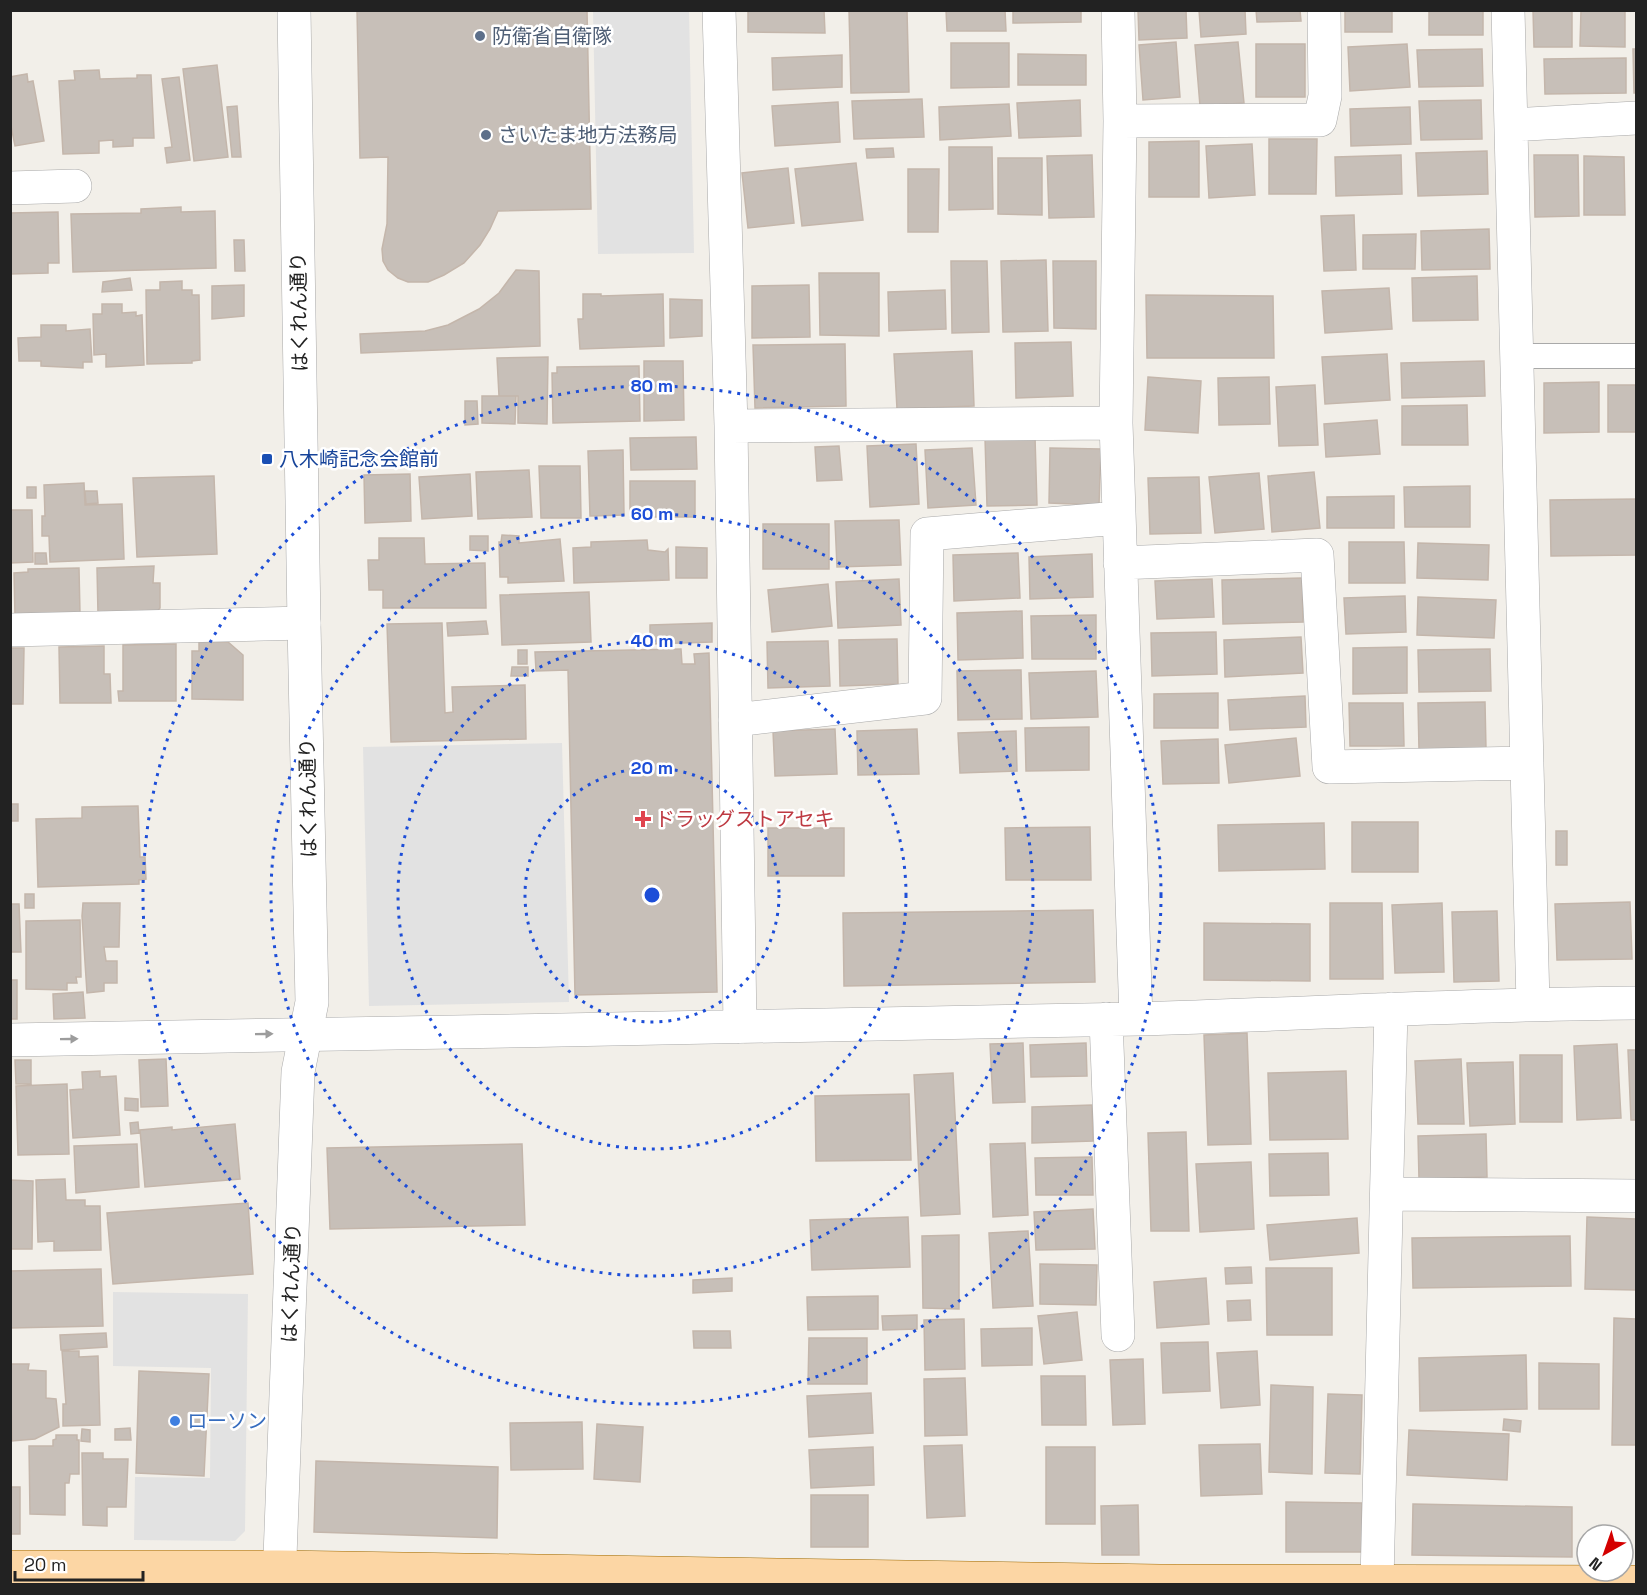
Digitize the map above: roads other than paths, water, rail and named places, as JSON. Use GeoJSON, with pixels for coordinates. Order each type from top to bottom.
{"type":"FeatureCollection","features":[{"type":"Feature","properties":{"kind":"main road"},"geometry":{"type":"LineString","coordinates":[[10,1567],[280,1576],[1160,1583],[1636,1582]]}},
{"type":"Feature","properties":{"kind":"street","name":"はくれん通り"},"geometry":{"type":"LineString","coordinates":[[280,1576],[298,1072],[312,1002],[303,623],[294,10]]}},
{"type":"Feature","properties":{"kind":"street"},"geometry":{"type":"LineString","coordinates":[[719,10],[731,426],[740,1027]]}},
{"type":"Feature","properties":{"kind":"street"},"geometry":{"type":"LineString","coordinates":[[1118,10],[1120,121],[1116,423],[1120,563],[1121,1019],[1118,1335]]}},
{"type":"Feature","properties":{"kind":"street"},"geometry":{"type":"LineString","coordinates":[[1120,121],[1320,120],[1325,96],[1324,10]]}},
{"type":"Feature","properties":{"kind":"street"},"geometry":{"type":"LineString","coordinates":[[1508,10],[1533,1004]]}},
{"type":"Feature","properties":{"kind":"street"},"geometry":{"type":"LineString","coordinates":[[1511,125],[1636,118]]}},
{"type":"Feature","properties":{"kind":"street"},"geometry":{"type":"LineString","coordinates":[[10,188],[75,186]]}},
{"type":"Feature","properties":{"kind":"street"},"geometry":{"type":"LineString","coordinates":[[731,426],[1116,423]]}},
{"type":"Feature","properties":{"kind":"street"},"geometry":{"type":"LineString","coordinates":[[735,720],[924,698],[927,534],[1119,518]]}},
{"type":"Feature","properties":{"kind":"street"},"geometry":{"type":"LineString","coordinates":[[1120,563],[1317,555],[1329,767],[1527,763]]}},
{"type":"Feature","properties":{"kind":"street"},"geometry":{"type":"LineString","coordinates":[[10,630],[303,623]]}},
{"type":"Feature","properties":{"kind":"street"},"geometry":{"type":"LineString","coordinates":[[10,1040],[1121,1019],[1533,1004],[1636,1003]]}},
{"type":"Feature","properties":{"kind":"street"},"geometry":{"type":"LineString","coordinates":[[1377,1581],[1391,1009]]}},
{"type":"Feature","properties":{"kind":"street"},"geometry":{"type":"LineString","coordinates":[[1387,1194],[1636,1196]]}},
{"type":"Feature","properties":{"kind":"lane"},"geometry":{"type":"LineString","coordinates":[[1516,356],[1636,356]]}},
{"type":"Feature","properties":{"kind":"place","name":"防衛省自衛隊"},"geometry":{"type":"Point","coordinates":[480,36]}},
{"type":"Feature","properties":{"kind":"place","name":"さいたま地方法務局"},"geometry":{"type":"Point","coordinates":[486,135]}},
{"type":"Feature","properties":{"kind":"place","name":"八木崎記念会館前"},"geometry":{"type":"Point","coordinates":[267,459]}},
{"type":"Feature","properties":{"kind":"place","name":"ドラッグストアセキ"},"geometry":{"type":"Point","coordinates":[643,819]}},
{"type":"Feature","properties":{"kind":"place","name":"ローソン"},"geometry":{"type":"Point","coordinates":[175,1421]}}]}
